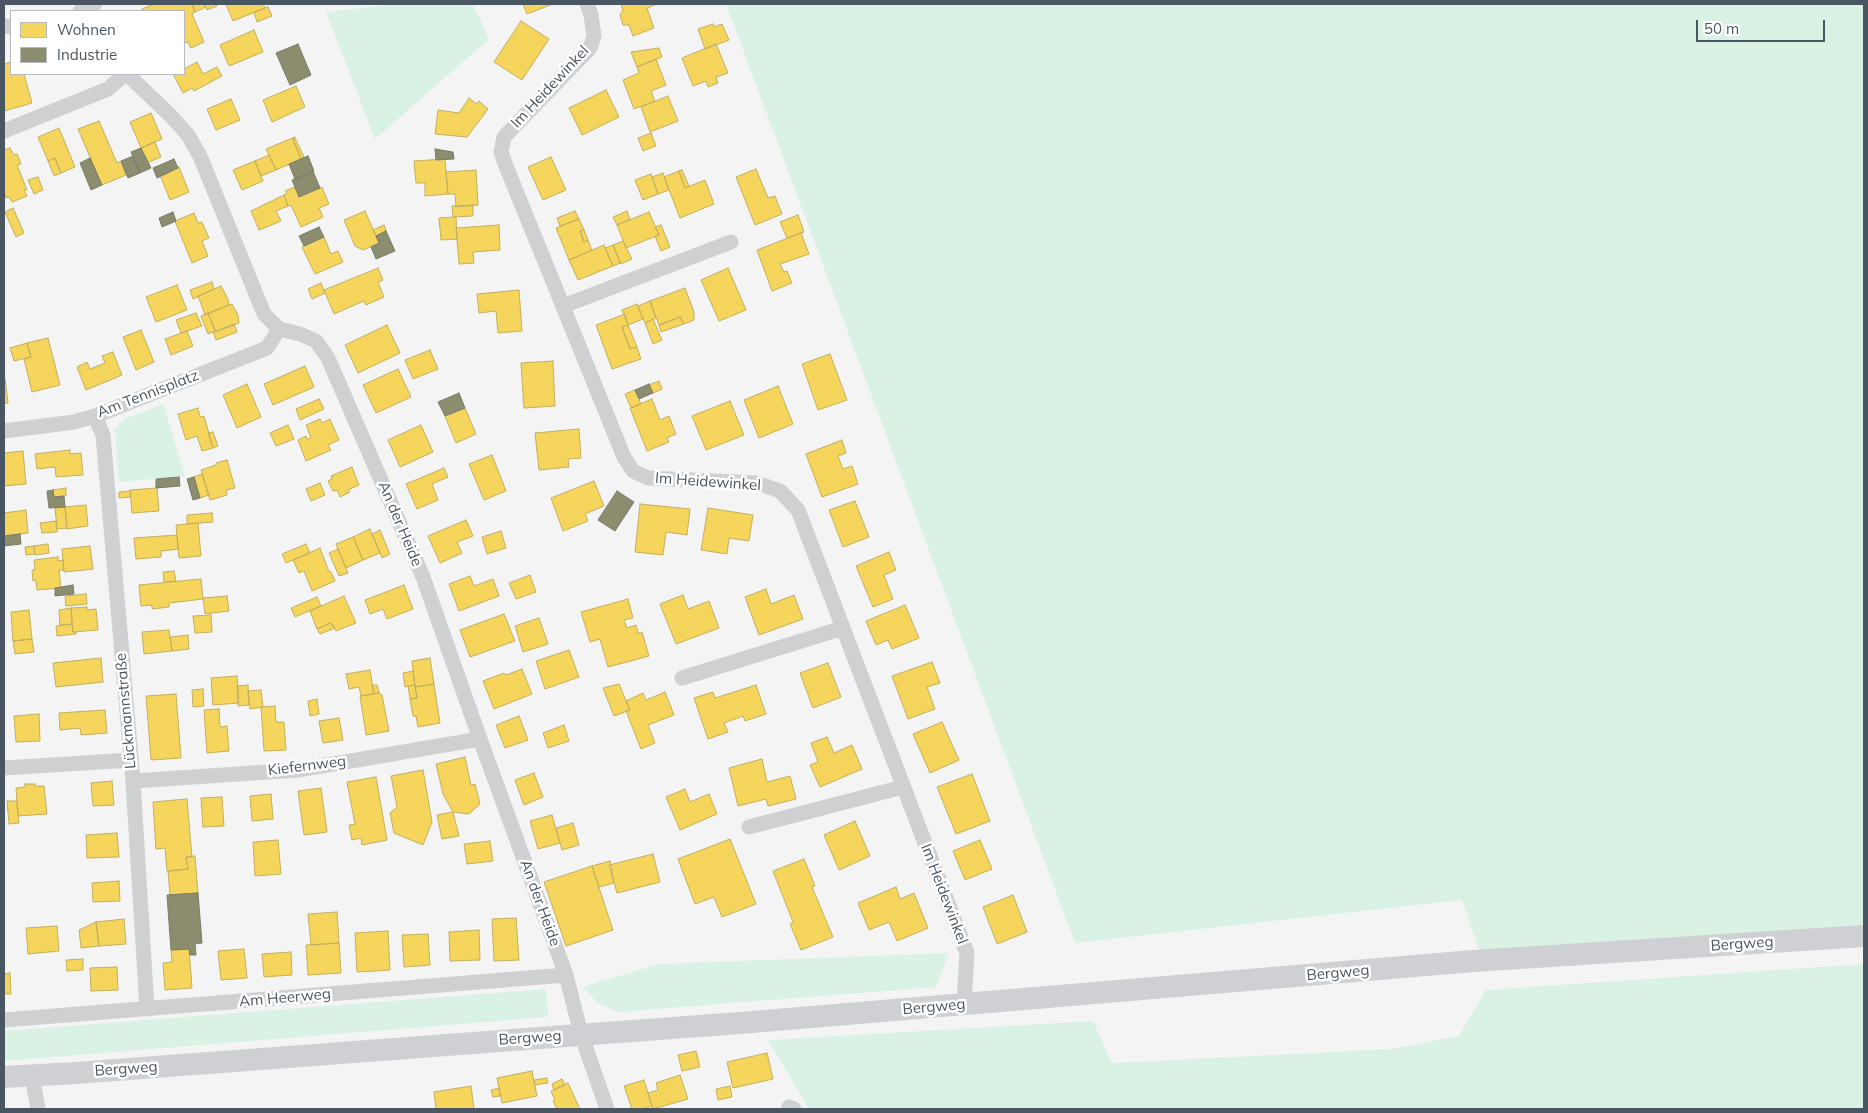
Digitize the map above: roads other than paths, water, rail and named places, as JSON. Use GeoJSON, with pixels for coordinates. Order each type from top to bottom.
{"type":"FeatureCollection","features":[{"type":"Feature","properties":{"kind":"main road","name":"Bergweg"},"geometry":{"type":"LineString","coordinates":[[4,1077],[76,1074],[752,1022],[1473,961],[1864,936]]}},
{"type":"Feature","properties":{"kind":"street"},"geometry":{"type":"LineString","coordinates":[[82,10],[95,4]]}},
{"type":"Feature","properties":{"kind":"street","name":"Im Heidewinkel"},"geometry":{"type":"LineString","coordinates":[[587,4],[591,15],[594,36],[590,48],[514,125],[504,137],[501,152],[624,457],[633,471],[648,478],[757,482],[780,491],[798,510],[967,953],[964,1004]]}},
{"type":"Feature","properties":{"kind":"street"},"geometry":{"type":"LineString","coordinates":[[4,131],[108,89],[125,75]]}},
{"type":"Feature","properties":{"kind":"street"},"geometry":{"type":"LineString","coordinates":[[127,75],[157,102],[188,135],[200,156],[264,314],[279,329]]}},
{"type":"Feature","properties":{"kind":"street"},"geometry":{"type":"LineString","coordinates":[[563,306],[731,242]]}},
{"type":"Feature","properties":{"kind":"street","name":"Am Tennisplatz"},"geometry":{"type":"LineString","coordinates":[[4,431],[74,422],[95,416],[267,348],[279,329]]}},
{"type":"Feature","properties":{"kind":"street","name":"An der Heide"},"geometry":{"type":"LineString","coordinates":[[279,329],[300,334],[316,341],[328,358],[423,577],[566,975],[581,1034],[607,1109]]}},
{"type":"Feature","properties":{"kind":"street","name":"Lückmannstraße"},"geometry":{"type":"LineString","coordinates":[[95,416],[103,435],[133,781],[147,1009]]}},
{"type":"Feature","properties":{"kind":"street"},"geometry":{"type":"LineString","coordinates":[[682,678],[843,628]]}},
{"type":"Feature","properties":{"kind":"street","name":"Kiefernweg"},"geometry":{"type":"LineString","coordinates":[[133,781],[298,770],[480,739]]}},
{"type":"Feature","properties":{"kind":"street"},"geometry":{"type":"LineString","coordinates":[[4,768],[130,760]]}},
{"type":"Feature","properties":{"kind":"street"},"geometry":{"type":"LineString","coordinates":[[748,828],[904,787]]}},
{"type":"Feature","properties":{"kind":"street","name":"Am Heerweg"},"geometry":{"type":"LineString","coordinates":[[4,1020],[566,975]]}},
{"type":"Feature","properties":{"kind":"street"},"geometry":{"type":"LineString","coordinates":[[32,1075],[38,1109]]}}]}
